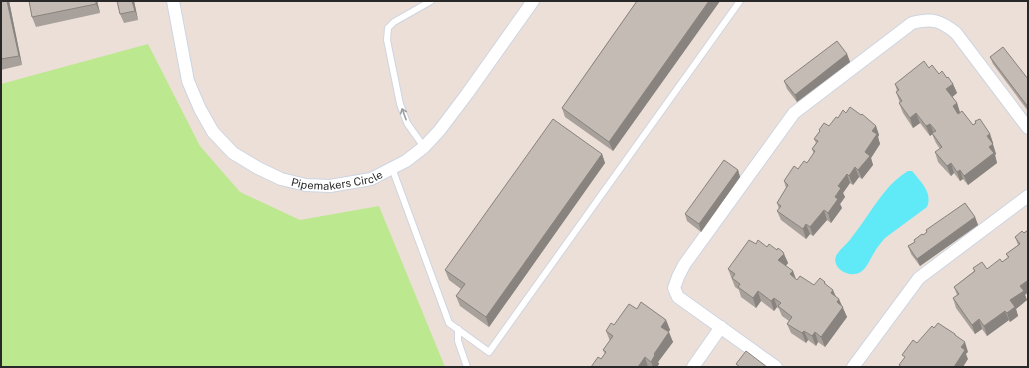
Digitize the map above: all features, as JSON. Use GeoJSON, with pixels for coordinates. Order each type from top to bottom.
{"type":"FeatureCollection","features":[{"type":"Feature","properties":{"kind":"street","name":"Pipemakers Circle"},"geometry":{"type":"LineString","coordinates":[[173,1],[188,81],[200,109],[213,132],[233,153],[258,168],[281,179],[306,185],[330,186],[371,179],[406,161],[424,148],[439,131],[533,1]]}},
{"type":"Feature","properties":{"kind":"street"},"geometry":{"type":"LineString","coordinates":[[776,367],[678,297],[674,288],[684,265],[794,113],[912,23],[922,21],[944,23],[956,33],[1028,128]]}},
{"type":"Feature","properties":{"kind":"street"},"geometry":{"type":"LineString","coordinates":[[853,367],[919,278],[1028,196]]}},
{"type":"Feature","properties":{"kind":"street"},"geometry":{"type":"LineString","coordinates":[[693,367],[721,328]]}},
{"type":"Feature","properties":{"kind":"lane"},"geometry":{"type":"LineString","coordinates":[[424,148],[407,122],[400,104],[387,40],[388,28],[394,22],[431,1]]}},
{"type":"Feature","properties":{"kind":"lane"},"geometry":{"type":"LineString","coordinates":[[392,168],[449,322],[489,352],[740,1]]}},
{"type":"Feature","properties":{"kind":"lane"},"geometry":{"type":"LineString","coordinates":[[458,329],[458,341],[467,367]]}},
{"type":"Feature","properties":{"kind":"green space"},"geometry":{"type":"Polygon","coordinates":[[[148,44],[200,146],[240,192],[300,220],[379,206],[445,367],[1,367],[1,84],[148,44]]]}},
{"type":"Feature","properties":{"kind":"water"},"geometry":{"type":"Polygon","coordinates":[[[908,171],[912,171],[925,188],[928,197],[927,207],[885,238],[862,271],[853,274],[843,272],[836,265],[835,261],[837,254],[851,239],[877,201],[899,177],[908,171]]]}},
{"type":"Feature","properties":{"kind":"building"},"geometry":{"type":"Polygon","coordinates":[[[1,1],[7,1],[19,56],[1,59],[1,1]]]}},
{"type":"Feature","properties":{"kind":"building"},"geometry":{"type":"Polygon","coordinates":[[[29,1],[96,1],[96,4],[32,17],[29,1]]]}},
{"type":"Feature","properties":{"kind":"building"},"geometry":{"type":"Polygon","coordinates":[[[117,1],[132,1],[135,11],[120,14],[117,1]]]}},
{"type":"Feature","properties":{"kind":"building"},"geometry":{"type":"Polygon","coordinates":[[[637,1],[709,1],[609,142],[562,108],[637,1]]]}},
{"type":"Feature","properties":{"kind":"building"},"geometry":{"type":"Polygon","coordinates":[[[837,41],[847,54],[795,95],[784,81],[837,41]]]}},
{"type":"Feature","properties":{"kind":"building"},"geometry":{"type":"Polygon","coordinates":[[[1003,47],[1028,79],[1028,107],[990,57],[1003,47]]]}},
{"type":"Feature","properties":{"kind":"building"},"geometry":{"type":"Polygon","coordinates":[[[924,61],[929,68],[932,65],[939,74],[942,71],[953,84],[946,89],[957,103],[953,106],[958,114],[962,111],[973,125],[976,123],[975,121],[980,119],[990,134],[987,136],[993,144],[989,147],[994,153],[964,176],[960,170],[957,172],[951,163],[947,166],[935,152],[942,147],[932,133],[936,131],[930,124],[926,126],[916,113],[910,118],[899,103],[902,101],[896,92],[899,90],[895,84],[924,61]]]}},
{"type":"Feature","properties":{"kind":"building"},"geometry":{"type":"Polygon","coordinates":[[[850,107],[861,115],[862,114],[876,126],[872,131],[877,134],[865,152],[870,156],[858,170],[855,167],[849,176],[847,174],[838,186],[841,188],[835,197],[838,199],[828,213],[824,210],[810,227],[806,224],[803,229],[777,211],[781,206],[777,203],[788,185],[784,181],[794,166],[798,169],[804,161],[807,163],[815,151],[812,149],[818,141],[814,139],[824,123],[829,126],[836,117],[838,118],[843,110],[846,113],[850,107]]]}},
{"type":"Feature","properties":{"kind":"building"},"geometry":{"type":"Polygon","coordinates":[[[553,119],[602,154],[486,317],[456,296],[465,284],[445,270],[553,119]]]}},
{"type":"Feature","properties":{"kind":"building"},"geometry":{"type":"Polygon","coordinates":[[[724,160],[738,170],[699,224],[685,214],[724,160]]]}},
{"type":"Feature","properties":{"kind":"building"},"geometry":{"type":"Polygon","coordinates":[[[965,203],[975,217],[917,259],[908,246],[915,242],[914,240],[922,234],[923,235],[927,232],[926,230],[965,203]]]}},
{"type":"Feature","properties":{"kind":"building"},"geometry":{"type":"Polygon","coordinates":[[[1028,230],[1028,282],[1027,281],[1020,286],[1024,291],[1010,300],[1015,307],[1007,313],[1005,311],[984,326],[979,319],[972,325],[953,298],[959,294],[954,287],[975,271],[973,268],[982,262],[987,269],[1000,259],[1002,262],[1009,257],[1006,254],[1020,244],[1015,237],[1022,231],[1024,233],[1028,230]]]}},
{"type":"Feature","properties":{"kind":"building"},"geometry":{"type":"Polygon","coordinates":[[[749,240],[756,244],[758,240],[767,247],[769,244],[777,250],[778,248],[783,252],[784,254],[778,260],[793,271],[790,274],[797,280],[800,276],[814,285],[820,278],[833,290],[831,293],[839,299],[837,302],[843,307],[821,337],[815,332],[812,336],[804,331],[802,333],[787,324],[792,317],[778,306],[781,303],[774,298],[771,301],[758,291],[753,298],[738,287],[740,284],[732,278],[735,274],[728,269],[749,240]]]}},
{"type":"Feature","properties":{"kind":"building"},"geometry":{"type":"Polygon","coordinates":[[[641,302],[666,320],[661,327],[669,332],[654,354],[655,355],[651,362],[645,357],[638,367],[591,367],[598,357],[601,359],[606,352],[603,350],[613,336],[606,331],[611,323],[614,325],[629,304],[637,309],[641,302]]]}},
{"type":"Feature","properties":{"kind":"building"},"geometry":{"type":"Polygon","coordinates":[[[938,323],[965,342],[961,347],[965,350],[954,367],[902,367],[899,365],[905,357],[902,355],[913,340],[917,343],[932,326],[934,328],[938,323]]]}},
{"type":"Feature","properties":{"kind":"building"},"geometry":{"type":"Polygon","coordinates":[[[746,351],[767,367],[740,367],[736,364],[746,351]]]}}]}
